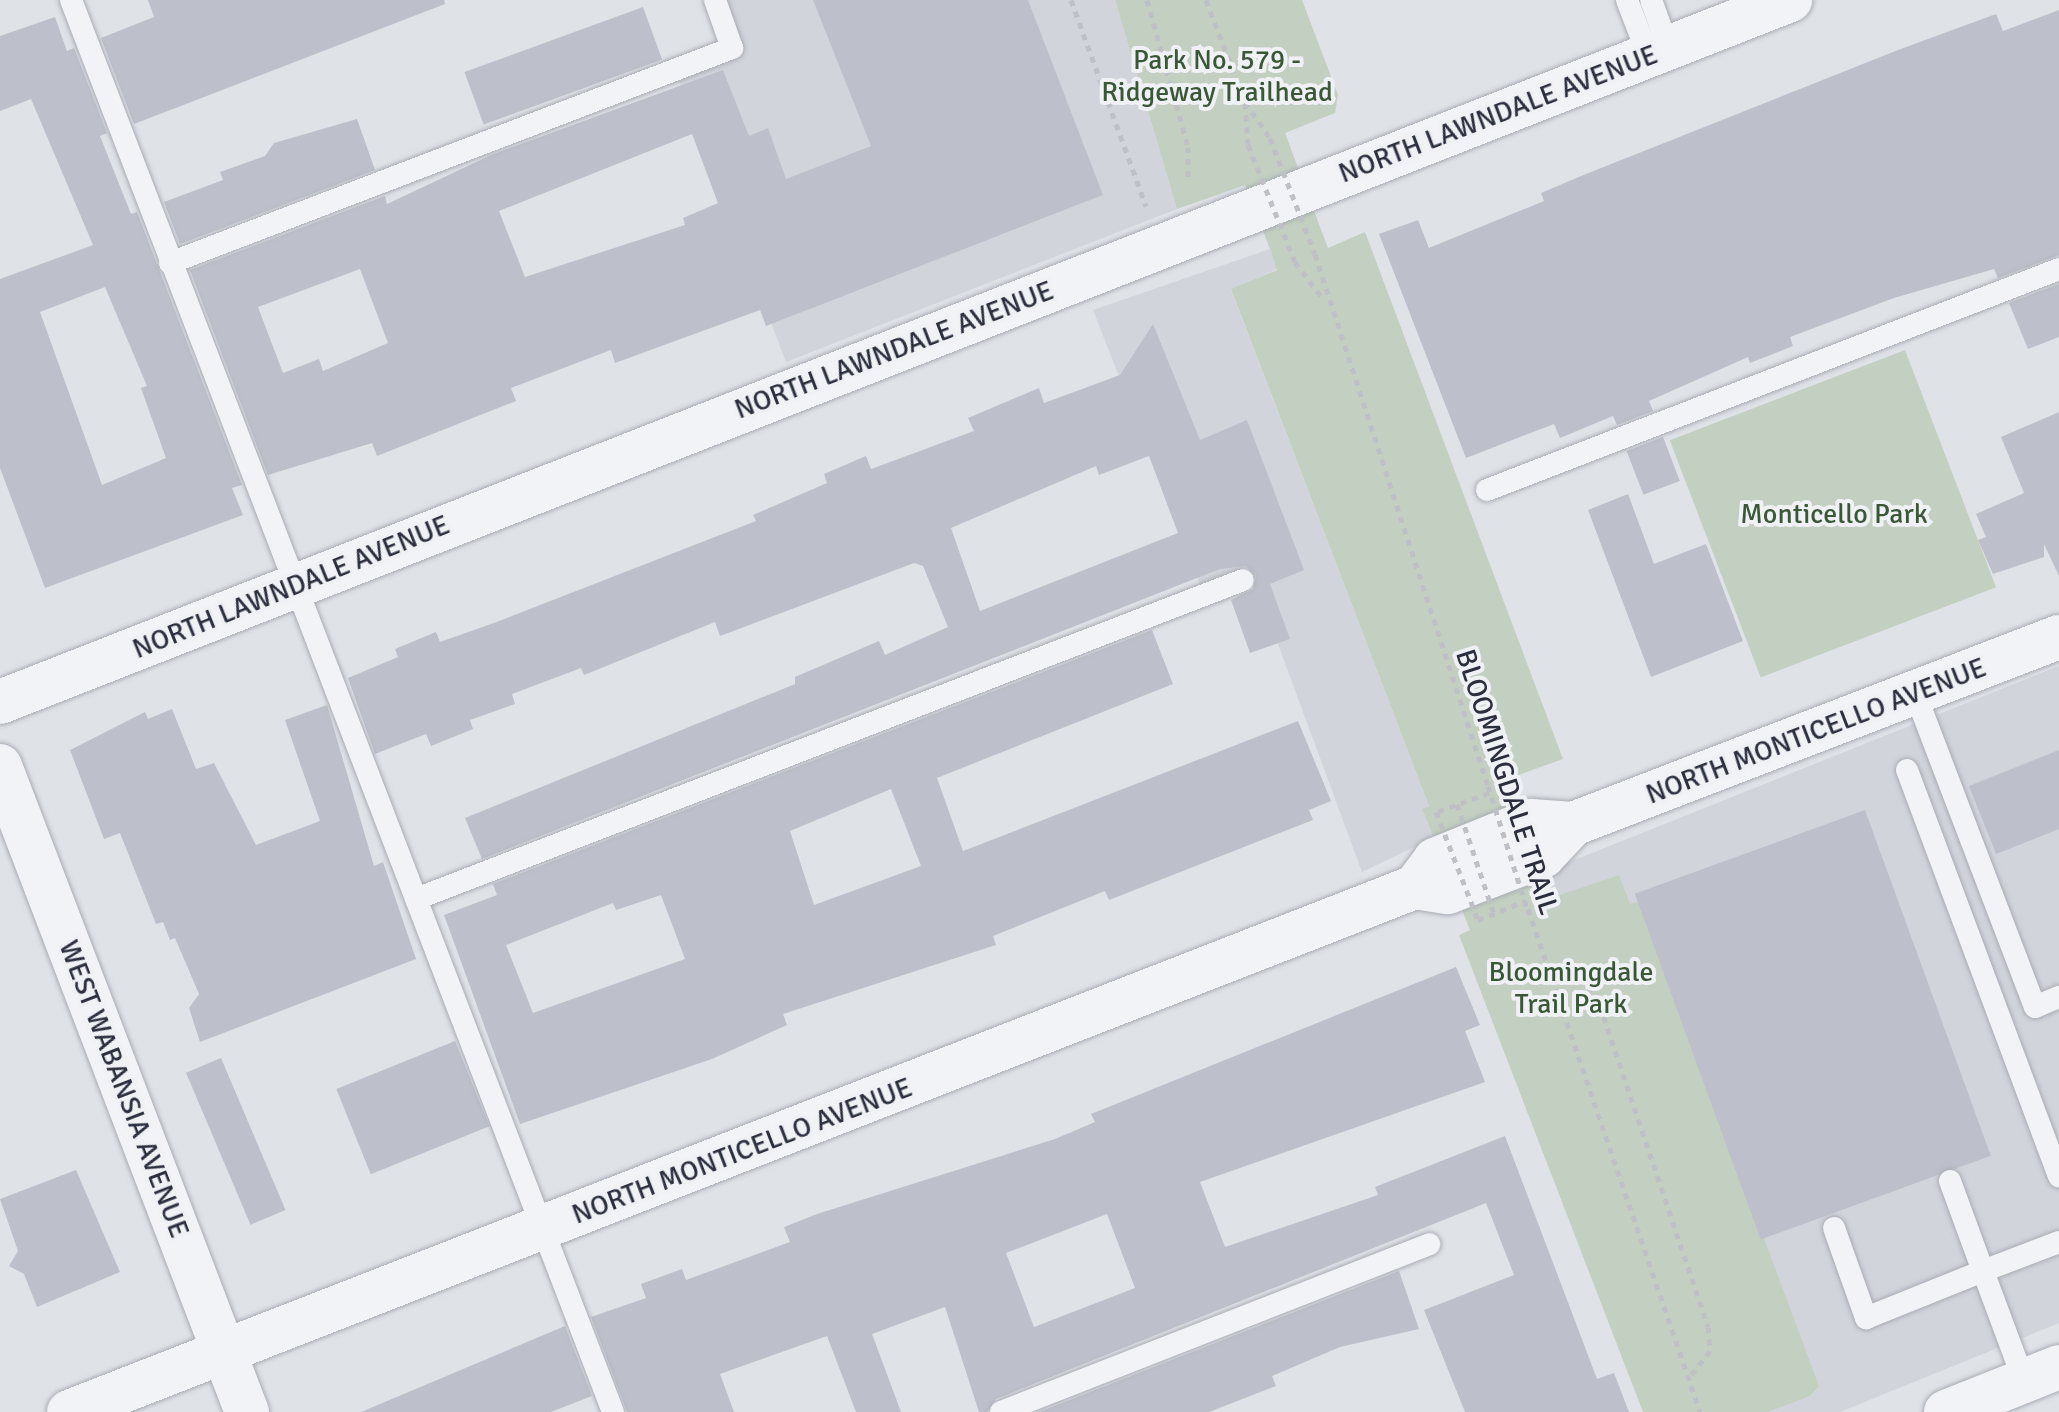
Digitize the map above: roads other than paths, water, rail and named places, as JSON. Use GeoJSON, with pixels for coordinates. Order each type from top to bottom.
{"type":"FeatureCollection","features":[{"type":"Feature","properties":{"kind":"street","name":"NORTH LAWNDALE AVENUE"},"geometry":{"type":"LineString","coordinates":[[0,702],[1790,0]]}},
{"type":"Feature","properties":{"kind":"street","name":"NORTH MONTICELLO AVENUE"},"geometry":{"type":"LineString","coordinates":[[69,1412],[1415,887],[1448,892],[1543,856],[1573,824],[2059,637]]}},
{"type":"Feature","properties":{"kind":"street","name":"WEST WABANSIA AVENUE"},"geometry":{"type":"LineString","coordinates":[[0,766],[247,1412]]}},
{"type":"Feature","properties":{"kind":"street"},"geometry":{"type":"LineString","coordinates":[[1946,1412],[2041,1374]]}},
{"type":"Feature","properties":{"kind":"lane"},"geometry":{"type":"LineString","coordinates":[[71,0],[613,1412]]}},
{"type":"Feature","properties":{"kind":"lane"},"geometry":{"type":"LineString","coordinates":[[170,263],[732,48],[715,0]]}},
{"type":"Feature","properties":{"kind":"lane"},"geometry":{"type":"LineString","coordinates":[[1627,0],[1658,51]]}},
{"type":"Feature","properties":{"kind":"lane"},"geometry":{"type":"LineString","coordinates":[[1651,0],[1658,51]]}},
{"type":"Feature","properties":{"kind":"lane"},"geometry":{"type":"LineString","coordinates":[[1487,490],[2059,269]]}},
{"type":"Feature","properties":{"kind":"lane"},"geometry":{"type":"LineString","coordinates":[[416,899],[1243,580]]}},
{"type":"Feature","properties":{"kind":"lane"},"geometry":{"type":"LineString","coordinates":[[1915,693],[2035,1007],[2059,997]]}},
{"type":"Feature","properties":{"kind":"lane"},"geometry":{"type":"LineString","coordinates":[[1907,770],[2059,1177]]}},
{"type":"Feature","properties":{"kind":"lane"},"geometry":{"type":"LineString","coordinates":[[1950,1181],[1983,1271],[2041,1374]]}},
{"type":"Feature","properties":{"kind":"lane"},"geometry":{"type":"LineString","coordinates":[[1834,1228],[1866,1318],[2059,1242]]}},
{"type":"Feature","properties":{"kind":"lane"},"geometry":{"type":"LineString","coordinates":[[1001,1412],[1429,1244]]}},
{"type":"Feature","properties":{"kind":"park label","name":"Park No. 579 - Ridgeway Trailhead"},"geometry":{"type":"Point","coordinates":[1217,76]}},
{"type":"Feature","properties":{"kind":"park label","name":"Monticello Park"},"geometry":{"type":"Point","coordinates":[1834,514]}},
{"type":"Feature","properties":{"kind":"park label","name":"Bloomingdale Trail Park"},"geometry":{"type":"Point","coordinates":[1571,988]}}]}
